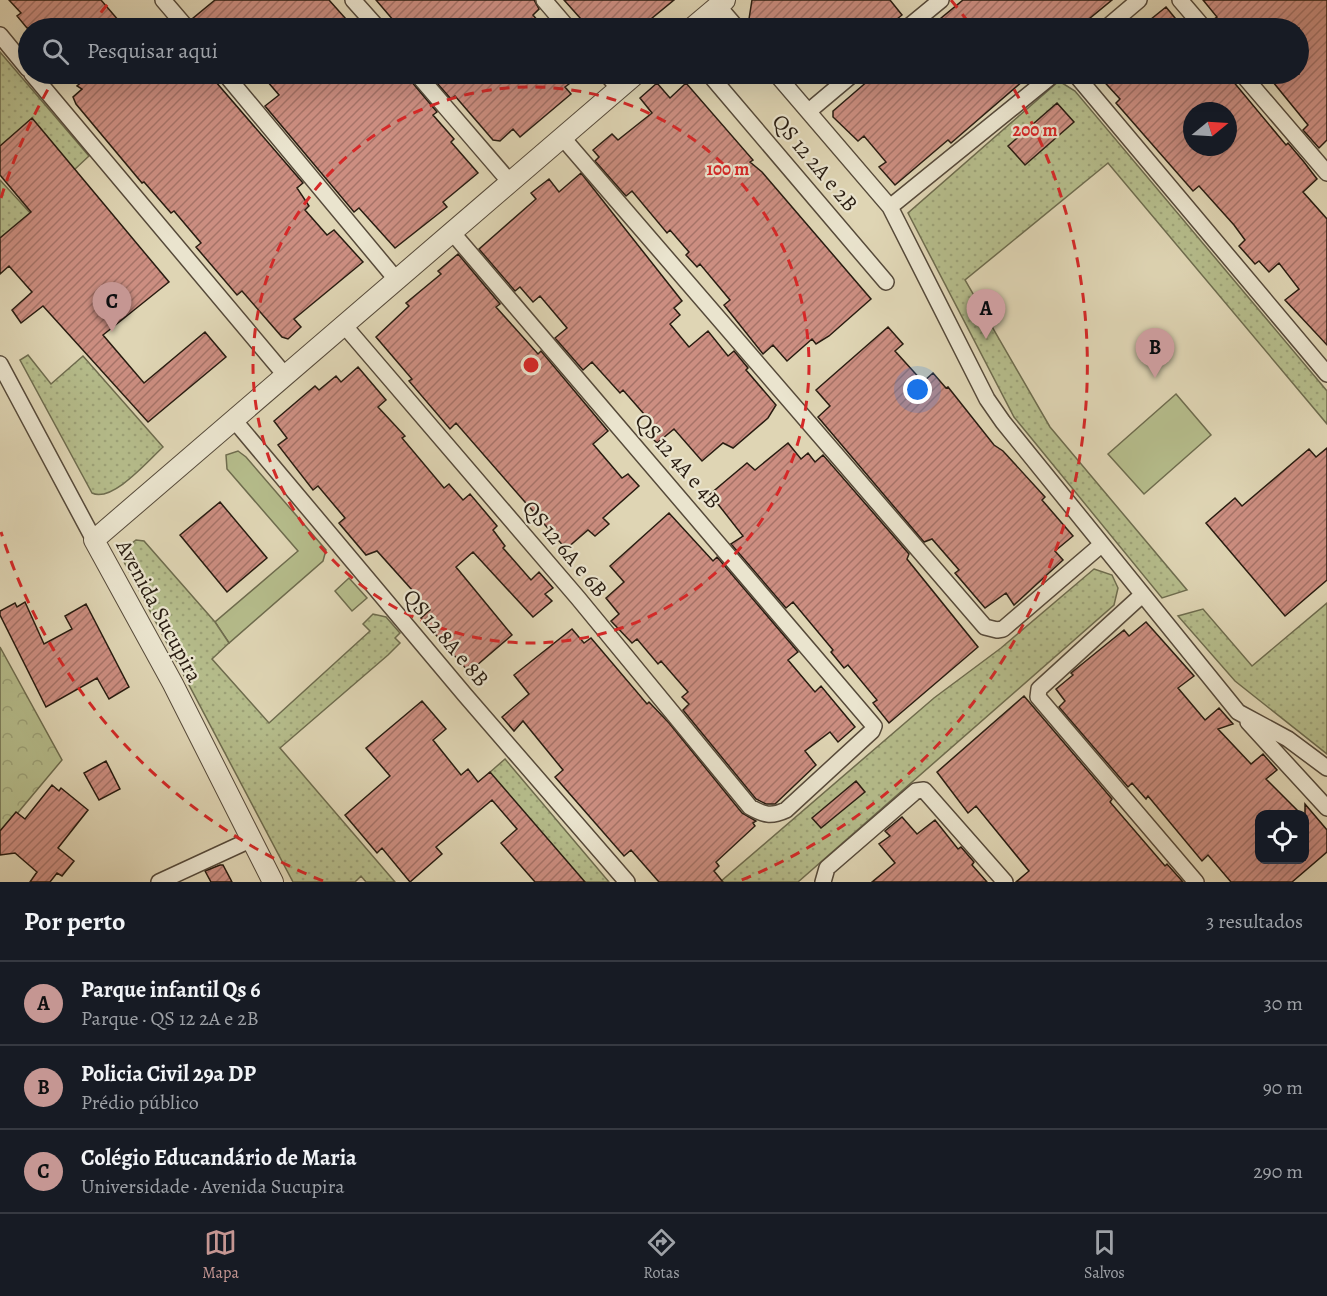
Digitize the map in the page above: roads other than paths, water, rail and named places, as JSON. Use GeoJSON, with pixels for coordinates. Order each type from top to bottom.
{"type":"FeatureCollection","features":[{"type":"Feature","properties":{"kind":"street"},"geometry":{"type":"LineString","coordinates":[[164,0],[179,18]]}},
{"type":"Feature","properties":{"kind":"street"},"geometry":{"type":"LineString","coordinates":[[354,0],[369,18]]}},
{"type":"Feature","properties":{"kind":"street"},"geometry":{"type":"LineString","coordinates":[[544,0],[559,18]]}},
{"type":"Feature","properties":{"kind":"street"},"geometry":{"type":"LineString","coordinates":[[919,18],[941,0]]}},
{"type":"Feature","properties":{"kind":"street"},"geometry":{"type":"LineString","coordinates":[[1118,18],[1139,0]]}},
{"type":"Feature","properties":{"kind":"street"},"geometry":{"type":"LineString","coordinates":[[1180,0],[1195,18]]}},
{"type":"Feature","properties":{"kind":"street"},"geometry":{"type":"LineString","coordinates":[[704,18],[721,3],[731,18]]}},
{"type":"Feature","properties":{"kind":"street"},"geometry":{"type":"LineString","coordinates":[[0,35],[18,57]]}},
{"type":"Feature","properties":{"kind":"street"},"geometry":{"type":"LineString","coordinates":[[40,84],[285,375]]}},
{"type":"Feature","properties":{"kind":"street"},"geometry":{"type":"LineString","coordinates":[[233,84],[395,278]]}},
{"type":"Feature","properties":{"kind":"street"},"geometry":{"type":"LineString","coordinates":[[426,84],[509,181]]}},
{"type":"Feature","properties":{"kind":"street"},"geometry":{"type":"LineString","coordinates":[[94,540],[395,278],[562,137],[608,84]]}},
{"type":"Feature","properties":{"kind":"street","name":"QS 12 2A e 2B"},"geometry":{"type":"LineString","coordinates":[[718,84],[886,282]]}},
{"type":"Feature","properties":{"kind":"street"},"geometry":{"type":"LineString","coordinates":[[785,84],[890,207],[987,399],[1101,545],[1238,712],[1327,808]]}},
{"type":"Feature","properties":{"kind":"street"},"geometry":{"type":"LineString","coordinates":[[809,111],[841,84]]}},
{"type":"Feature","properties":{"kind":"street"},"geometry":{"type":"LineString","coordinates":[[890,207],[1041,84]]}},
{"type":"Feature","properties":{"kind":"street"},"geometry":{"type":"LineString","coordinates":[[1083,84],[1327,374]]}},
{"type":"Feature","properties":{"kind":"street"},"geometry":{"type":"LineString","coordinates":[[1251,84],[1327,173]]}},
{"type":"Feature","properties":{"kind":"street"},"geometry":{"type":"LineString","coordinates":[[562,137],[985,627],[1003,629],[1101,545]]}},
{"type":"Feature","properties":{"kind":"street","name":"QS 12 4A e 4B"},"geometry":{"type":"LineString","coordinates":[[451,231],[874,726],[872,731],[786,810],[776,815],[764,815],[750,807]]}},
{"type":"Feature","properties":{"kind":"street","name":"QS 12 6A e 6B"},"geometry":{"type":"LineString","coordinates":[[343,324],[578,598],[750,807]]}},
{"type":"Feature","properties":{"kind":"street","name":"Avenida Sucupira"},"geometry":{"type":"LineString","coordinates":[[0,364],[173,684],[273,882]]}},
{"type":"Feature","properties":{"kind":"street","name":"QS 12 8A e 8B"},"geometry":{"type":"LineString","coordinates":[[234,420],[465,695],[627,882]]}},
{"type":"Feature","properties":{"kind":"street"},"geometry":{"type":"LineString","coordinates":[[1142,595],[1040,689],[1038,697],[1196,882]]}},
{"type":"Feature","properties":{"kind":"street"},"geometry":{"type":"LineString","coordinates":[[1238,712],[1288,739],[1327,768]]}},
{"type":"Feature","properties":{"kind":"street"},"geometry":{"type":"LineString","coordinates":[[823,882],[827,868],[915,791],[924,790],[1005,882]]}},
{"type":"Feature","properties":{"kind":"street"},"geometry":{"type":"LineString","coordinates":[[159,882],[250,840]]}},
{"type":"Feature","properties":{"kind":"place","name":"Colégio Educandário de Maria"},"geometry":{"type":"Point","coordinates":[112,332]}},
{"type":"Feature","properties":{"kind":"place","name":"Parque infantil Qs 6"},"geometry":{"type":"Point","coordinates":[986,339]}},
{"type":"Feature","properties":{"kind":"place","name":"Policia Civil 29a DP"},"geometry":{"type":"Point","coordinates":[1155,378]}}]}
